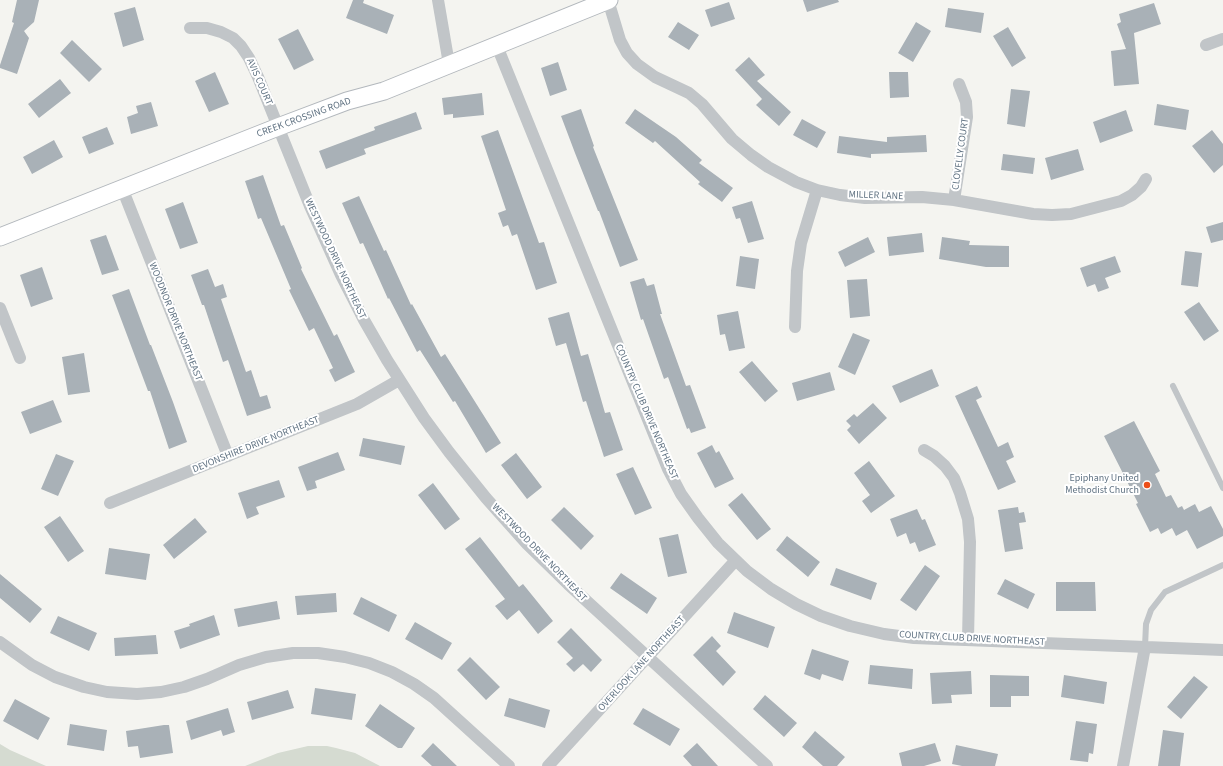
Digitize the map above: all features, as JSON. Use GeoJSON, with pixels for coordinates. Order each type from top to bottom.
{"type":"FeatureCollection","features":[{"type":"Feature","properties":{"kind":"street"},"geometry":{"type":"LineString","coordinates":[[438,0],[449,64]]}},
{"type":"Feature","properties":{"kind":"street","name":"CREEK CROSSING ROAD"},"geometry":{"type":"LineString","coordinates":[[0,237],[278,126],[347,101],[384,91],[608,0]]}},
{"type":"Feature","properties":{"kind":"street","name":"MILLER LANE"},"geometry":{"type":"LineString","coordinates":[[608,0],[620,40],[627,53],[637,64],[655,77],[688,93],[702,104],[732,139],[768,167],[796,182],[817,190],[865,198],[922,197],[954,200],[1033,214],[1052,215],[1071,214],[1121,201],[1132,195],[1141,187],[1146,179]]}},
{"type":"Feature","properties":{"kind":"street","name":"AVIS COURT"},"geometry":{"type":"LineString","coordinates":[[190,28],[207,28],[221,32],[233,38],[241,46],[258,76],[278,126]]}},
{"type":"Feature","properties":{"kind":"street"},"geometry":{"type":"LineString","coordinates":[[1206,45],[1223,40]]}},
{"type":"Feature","properties":{"kind":"street","name":"COUNTRY CLUB DRIVE NORTHEAST"},"geometry":{"type":"LineString","coordinates":[[497,46],[668,469],[681,494],[698,518],[718,543],[735,560],[772,589],[796,604],[821,616],[884,634],[914,638],[1223,650]]}},
{"type":"Feature","properties":{"kind":"street","name":"CLOVELLY COURT"},"geometry":{"type":"LineString","coordinates":[[954,200],[967,117],[966,102],[959,84]]}},
{"type":"Feature","properties":{"kind":"street","name":"WESTWOOD DRIVE NORTHEAST"},"geometry":{"type":"LineString","coordinates":[[278,126],[310,206],[341,275],[364,320],[400,380],[445,446],[486,498],[527,544],[568,584],[766,766]]}},
{"type":"Feature","properties":{"kind":"street","name":"WOODNOR DRIVE NORTHEAST"},"geometry":{"type":"LineString","coordinates":[[122,188],[228,456]]}},
{"type":"Feature","properties":{"kind":"street"},"geometry":{"type":"LineString","coordinates":[[795,327],[797,271],[801,243],[817,190]]}},
{"type":"Feature","properties":{"kind":"street"},"geometry":{"type":"LineString","coordinates":[[0,308],[20,358]]}},
{"type":"Feature","properties":{"kind":"street","name":"DEVONSHIRE DRIVE NORTHEAST"},"geometry":{"type":"LineString","coordinates":[[110,503],[357,404],[400,380]]}},
{"type":"Feature","properties":{"kind":"street"},"geometry":{"type":"LineString","coordinates":[[924,450],[934,456],[945,466],[954,478],[968,519],[970,542],[968,640]]}},
{"type":"Feature","properties":{"kind":"street","name":"OVERLOOK LANE NORTHEAST"},"geometry":{"type":"LineString","coordinates":[[548,766],[648,658],[735,560]]}},
{"type":"Feature","properties":{"kind":"street"},"geometry":{"type":"LineString","coordinates":[[0,642],[32,665],[55,677],[92,689],[107,692],[137,694],[161,692],[184,687],[239,665],[266,657],[293,653],[318,653],[345,657],[381,668],[414,684],[434,698],[509,766]]}},
{"type":"Feature","properties":{"kind":"street"},"geometry":{"type":"LineString","coordinates":[[1123,766],[1146,647]]}},
{"type":"Feature","properties":{"kind":"lane"},"geometry":{"type":"LineString","coordinates":[[1173,386],[1223,488]]}},
{"type":"Feature","properties":{"kind":"lane"},"geometry":{"type":"LineString","coordinates":[[1146,647],[1146,624],[1151,610],[1165,592],[1223,565]]}},
{"type":"Feature","properties":{"kind":"shaded area"},"geometry":{"type":"Polygon","coordinates":[[[0,744],[10,750],[46,766],[0,766],[0,744]]]}},
{"type":"Feature","properties":{"kind":"shaded area"},"geometry":{"type":"Polygon","coordinates":[[[308,746],[327,746],[355,753],[380,766],[245,766],[278,753],[308,746]]]}},
{"type":"Feature","properties":{"kind":"building"},"geometry":{"type":"Polygon","coordinates":[[[17,0],[39,0],[34,22],[24,31],[29,38],[17,74],[0,68],[0,65],[14,23],[12,22],[17,0]]]}},
{"type":"Feature","properties":{"kind":"building"},"geometry":{"type":"Polygon","coordinates":[[[353,0],[364,0],[363,3],[394,15],[387,34],[346,18],[353,0]]]}},
{"type":"Feature","properties":{"kind":"building"},"geometry":{"type":"Polygon","coordinates":[[[803,0],[838,0],[839,2],[807,12],[803,0]]]}},
{"type":"Feature","properties":{"kind":"building"},"geometry":{"type":"Polygon","coordinates":[[[729,2],[735,19],[711,27],[705,10],[729,2]]]}},
{"type":"Feature","properties":{"kind":"building"},"geometry":{"type":"Polygon","coordinates":[[[1154,3],[1161,24],[1134,33],[1139,84],[1114,86],[1111,51],[1126,49],[1117,24],[1121,22],[1119,14],[1154,3]]]}},
{"type":"Feature","properties":{"kind":"building"},"geometry":{"type":"Polygon","coordinates":[[[135,7],[144,40],[123,47],[114,13],[135,7]]]}},
{"type":"Feature","properties":{"kind":"building"},"geometry":{"type":"Polygon","coordinates":[[[948,8],[984,13],[981,33],[945,27],[948,8]]]}},
{"type":"Feature","properties":{"kind":"building"},"geometry":{"type":"Polygon","coordinates":[[[678,22],[699,35],[689,50],[668,37],[678,22]]]}},
{"type":"Feature","properties":{"kind":"building"},"geometry":{"type":"Polygon","coordinates":[[[916,22],[931,31],[913,62],[898,53],[916,22]]]}},
{"type":"Feature","properties":{"kind":"building"},"geometry":{"type":"Polygon","coordinates":[[[1008,27],[1026,58],[1012,67],[993,36],[1008,27]]]}},
{"type":"Feature","properties":{"kind":"building"},"geometry":{"type":"Polygon","coordinates":[[[298,29],[314,60],[294,70],[278,39],[298,29]]]}},
{"type":"Feature","properties":{"kind":"building"},"geometry":{"type":"Polygon","coordinates":[[[72,40],[102,69],[89,82],[60,53],[72,40]]]}},
{"type":"Feature","properties":{"kind":"building"},"geometry":{"type":"Polygon","coordinates":[[[749,57],[765,75],[757,81],[791,112],[779,126],[756,105],[762,99],[735,70],[749,57]]]}},
{"type":"Feature","properties":{"kind":"building"},"geometry":{"type":"Polygon","coordinates":[[[558,62],[567,90],[550,96],[541,68],[558,62]]]}},
{"type":"Feature","properties":{"kind":"building"},"geometry":{"type":"Polygon","coordinates":[[[215,72],[229,104],[209,112],[195,81],[215,72]]]}},
{"type":"Feature","properties":{"kind":"building"},"geometry":{"type":"Polygon","coordinates":[[[889,72],[908,72],[909,97],[890,98],[889,72]]]}},
{"type":"Feature","properties":{"kind":"building"},"geometry":{"type":"Polygon","coordinates":[[[60,79],[71,93],[39,118],[28,104],[60,79]]]}},
{"type":"Feature","properties":{"kind":"building"},"geometry":{"type":"Polygon","coordinates":[[[1011,89],[1030,91],[1025,127],[1007,124],[1011,89]]]}},
{"type":"Feature","properties":{"kind":"building"},"geometry":{"type":"Polygon","coordinates":[[[482,93],[484,115],[453,118],[453,114],[444,115],[442,98],[482,93]]]}},
{"type":"Feature","properties":{"kind":"building"},"geometry":{"type":"Polygon","coordinates":[[[151,102],[158,126],[131,134],[127,117],[138,113],[136,106],[151,102]]]}},
{"type":"Feature","properties":{"kind":"building"},"geometry":{"type":"Polygon","coordinates":[[[1157,104],[1189,110],[1186,130],[1154,125],[1157,104]]]}},
{"type":"Feature","properties":{"kind":"building"},"geometry":{"type":"Polygon","coordinates":[[[581,109],[594,146],[593,147],[638,260],[620,267],[561,116],[581,109]]]}},
{"type":"Feature","properties":{"kind":"building"},"geometry":{"type":"Polygon","coordinates":[[[635,109],[676,137],[702,160],[699,163],[733,188],[722,202],[698,184],[700,182],[655,141],[653,143],[625,123],[635,109]]]}},
{"type":"Feature","properties":{"kind":"building"},"geometry":{"type":"Polygon","coordinates":[[[1126,110],[1133,131],[1100,143],[1093,122],[1126,110]]]}},
{"type":"Feature","properties":{"kind":"building"},"geometry":{"type":"Polygon","coordinates":[[[416,112],[422,129],[364,149],[366,154],[326,169],[319,151],[375,130],[374,127],[416,112]]]}},
{"type":"Feature","properties":{"kind":"building"},"geometry":{"type":"Polygon","coordinates":[[[802,119],[826,132],[817,148],[793,135],[802,119]]]}},
{"type":"Feature","properties":{"kind":"building"},"geometry":{"type":"Polygon","coordinates":[[[107,127],[114,144],[89,154],[82,137],[107,127]]]}},
{"type":"Feature","properties":{"kind":"building"},"geometry":{"type":"Polygon","coordinates":[[[498,130],[539,243],[544,242],[557,283],[536,290],[517,234],[512,236],[508,225],[503,227],[498,213],[506,210],[481,136],[498,130]]]}},
{"type":"Feature","properties":{"kind":"building"},"geometry":{"type":"Polygon","coordinates":[[[1212,130],[1223,144],[1223,165],[1214,173],[1192,146],[1212,130]]]}},
{"type":"Feature","properties":{"kind":"building"},"geometry":{"type":"Polygon","coordinates":[[[926,135],[927,152],[871,154],[871,158],[837,153],[839,136],[887,142],[887,137],[926,135]]]}},
{"type":"Feature","properties":{"kind":"building"},"geometry":{"type":"Polygon","coordinates":[[[54,140],[63,157],[32,174],[23,157],[54,140]]]}},
{"type":"Feature","properties":{"kind":"building"},"geometry":{"type":"Polygon","coordinates":[[[1078,149],[1084,170],[1051,180],[1045,158],[1078,149]]]}},
{"type":"Feature","properties":{"kind":"building"},"geometry":{"type":"Polygon","coordinates":[[[1003,154],[1035,158],[1033,174],[1001,170],[1003,154]]]}},
{"type":"Feature","properties":{"kind":"building"},"geometry":{"type":"Polygon","coordinates":[[[263,175],[281,226],[284,225],[302,268],[301,269],[334,336],[337,334],[355,372],[335,382],[329,370],[333,368],[314,328],[309,331],[289,290],[291,289],[261,218],[258,219],[245,181],[263,175]]]}},
{"type":"Feature","properties":{"kind":"building"},"geometry":{"type":"Polygon","coordinates":[[[359,196],[411,305],[412,304],[441,357],[445,354],[501,443],[486,453],[455,401],[453,402],[420,350],[417,352],[389,298],[388,299],[363,243],[360,244],[342,203],[359,196]]]}},
{"type":"Feature","properties":{"kind":"building"},"geometry":{"type":"Polygon","coordinates":[[[752,201],[764,239],[748,243],[740,218],[736,219],[732,207],[752,201]]]}},
{"type":"Feature","properties":{"kind":"building"},"geometry":{"type":"Polygon","coordinates":[[[183,202],[198,243],[180,249],[165,209],[183,202]]]}},
{"type":"Feature","properties":{"kind":"building"},"geometry":{"type":"Polygon","coordinates":[[[1223,222],[1223,240],[1211,243],[1206,227],[1223,222]]]}},
{"type":"Feature","properties":{"kind":"building"},"geometry":{"type":"Polygon","coordinates":[[[922,233],[924,252],[889,256],[887,237],[922,233]]]}},
{"type":"Feature","properties":{"kind":"building"},"geometry":{"type":"Polygon","coordinates":[[[106,235],[119,270],[102,275],[90,240],[106,235]]]}},
{"type":"Feature","properties":{"kind":"building"},"geometry":{"type":"Polygon","coordinates":[[[868,237],[875,252],[845,267],[838,252],[868,237]]]}},
{"type":"Feature","properties":{"kind":"building"},"geometry":{"type":"Polygon","coordinates":[[[942,237],[970,241],[969,245],[1009,246],[1009,267],[986,267],[939,259],[942,237]]]}},
{"type":"Feature","properties":{"kind":"building"},"geometry":{"type":"Polygon","coordinates":[[[1185,251],[1202,253],[1198,287],[1181,285],[1185,251]]]}},
{"type":"Feature","properties":{"kind":"building"},"geometry":{"type":"Polygon","coordinates":[[[740,256],[759,259],[755,289],[736,286],[740,256]]]}},
{"type":"Feature","properties":{"kind":"building"},"geometry":{"type":"Polygon","coordinates":[[[1115,256],[1121,272],[1105,278],[1109,288],[1098,292],[1095,284],[1087,287],[1080,268],[1115,256]]]}},
{"type":"Feature","properties":{"kind":"building"},"geometry":{"type":"Polygon","coordinates":[[[42,267],[53,299],[31,307],[20,275],[42,267]]]}},
{"type":"Feature","properties":{"kind":"building"},"geometry":{"type":"Polygon","coordinates":[[[208,269],[215,287],[223,284],[227,297],[221,299],[246,372],[251,370],[260,397],[267,395],[271,408],[247,416],[228,360],[223,362],[204,305],[202,305],[191,275],[208,269]]]}},
{"type":"Feature","properties":{"kind":"building"},"geometry":{"type":"Polygon","coordinates":[[[644,278],[647,286],[654,284],[662,314],[660,314],[686,386],[690,385],[706,428],[691,433],[689,428],[687,429],[668,377],[664,379],[643,319],[641,320],[630,282],[644,278]]]}},
{"type":"Feature","properties":{"kind":"building"},"geometry":{"type":"Polygon","coordinates":[[[867,279],[870,316],[850,318],[847,280],[867,279]]]}},
{"type":"Feature","properties":{"kind":"building"},"geometry":{"type":"Polygon","coordinates":[[[129,289],[187,442],[169,449],[150,391],[148,391],[112,295],[129,289]]]}},
{"type":"Feature","properties":{"kind":"building"},"geometry":{"type":"Polygon","coordinates":[[[1199,302],[1219,331],[1204,341],[1184,312],[1199,302]]]}},
{"type":"Feature","properties":{"kind":"building"},"geometry":{"type":"Polygon","coordinates":[[[738,311],[745,348],[729,351],[725,334],[720,335],[717,315],[738,311]]]}},
{"type":"Feature","properties":{"kind":"building"},"geometry":{"type":"Polygon","coordinates":[[[569,312],[581,356],[588,354],[605,413],[610,412],[623,450],[604,457],[586,401],[583,402],[566,343],[556,346],[548,318],[569,312]]]}},
{"type":"Feature","properties":{"kind":"building"},"geometry":{"type":"Polygon","coordinates":[[[853,333],[870,340],[855,375],[838,367],[853,333]]]}},
{"type":"Feature","properties":{"kind":"building"},"geometry":{"type":"Polygon","coordinates":[[[84,353],[90,392],[68,395],[62,357],[84,353]]]}},
{"type":"Feature","properties":{"kind":"building"},"geometry":{"type":"Polygon","coordinates":[[[752,361],[778,391],[765,402],[739,372],[752,361]]]}},
{"type":"Feature","properties":{"kind":"building"},"geometry":{"type":"Polygon","coordinates":[[[932,369],[939,386],[900,403],[892,386],[932,369]]]}},
{"type":"Feature","properties":{"kind":"building"},"geometry":{"type":"Polygon","coordinates":[[[830,372],[835,390],[797,401],[792,383],[830,372]]]}},
{"type":"Feature","properties":{"kind":"building"},"geometry":{"type":"Polygon","coordinates":[[[977,386],[982,397],[976,400],[998,447],[1008,442],[1014,457],[1006,461],[1016,482],[998,490],[955,396],[977,386]]]}},
{"type":"Feature","properties":{"kind":"building"},"geometry":{"type":"Polygon","coordinates":[[[53,400],[62,422],[30,434],[21,412],[53,400]]]}},
{"type":"Feature","properties":{"kind":"building"},"geometry":{"type":"Polygon","coordinates":[[[873,403],[887,418],[859,444],[847,430],[851,426],[846,421],[854,414],[857,417],[873,403]]]}},
{"type":"Feature","properties":{"kind":"building","name":"Epiphany United Methodist Church"},"geometry":{"type":"Polygon","coordinates":[[[1134,421],[1160,471],[1155,474],[1166,497],[1171,495],[1178,508],[1182,506],[1184,510],[1195,504],[1199,512],[1211,506],[1223,529],[1223,536],[1197,549],[1187,530],[1176,536],[1172,528],[1161,534],[1158,528],[1150,532],[1136,504],[1138,503],[1104,436],[1134,421]]]}},
{"type":"Feature","properties":{"kind":"building"},"geometry":{"type":"Polygon","coordinates":[[[363,438],[405,446],[401,465],[359,456],[363,438]]]}},
{"type":"Feature","properties":{"kind":"building"},"geometry":{"type":"Polygon","coordinates":[[[712,445],[716,453],[719,451],[734,479],[715,488],[697,453],[712,445]]]}},
{"type":"Feature","properties":{"kind":"building"},"geometry":{"type":"Polygon","coordinates":[[[338,452],[345,470],[315,481],[317,488],[307,491],[298,467],[338,452]]]}},
{"type":"Feature","properties":{"kind":"building"},"geometry":{"type":"Polygon","coordinates":[[[516,453],[542,487],[527,499],[501,465],[516,453]]]}},
{"type":"Feature","properties":{"kind":"building"},"geometry":{"type":"Polygon","coordinates":[[[56,454],[74,461],[58,496],[41,489],[56,454]]]}},
{"type":"Feature","properties":{"kind":"building"},"geometry":{"type":"Polygon","coordinates":[[[869,461],[895,496],[871,513],[862,501],[870,495],[854,473],[869,461]]]}},
{"type":"Feature","properties":{"kind":"building"},"geometry":{"type":"Polygon","coordinates":[[[633,467],[652,508],[635,515],[616,474],[633,467]]]}},
{"type":"Feature","properties":{"kind":"building"},"geometry":{"type":"Polygon","coordinates":[[[279,480],[285,497],[256,507],[259,514],[247,519],[238,493],[279,480]]]}},
{"type":"Feature","properties":{"kind":"building"},"geometry":{"type":"Polygon","coordinates":[[[433,483],[460,519],[445,530],[418,495],[433,483]]]}},
{"type":"Feature","properties":{"kind":"building"},"geometry":{"type":"Polygon","coordinates":[[[742,493],[771,529],[757,540],[728,505],[742,493]]]}},
{"type":"Feature","properties":{"kind":"building"},"geometry":{"type":"Polygon","coordinates":[[[564,507],[594,536],[581,550],[551,520],[564,507]]]}},
{"type":"Feature","properties":{"kind":"building"},"geometry":{"type":"Polygon","coordinates":[[[1018,507],[1019,513],[1024,512],[1026,522],[1019,523],[1023,549],[1005,552],[998,510],[1018,507]]]}},
{"type":"Feature","properties":{"kind":"building"},"geometry":{"type":"Polygon","coordinates":[[[917,509],[922,520],[925,519],[936,545],[919,552],[915,542],[910,544],[906,533],[897,537],[890,519],[917,509]]]}},
{"type":"Feature","properties":{"kind":"building"},"geometry":{"type":"Polygon","coordinates":[[[60,516],[84,551],[68,562],[44,527],[60,516]]]}},
{"type":"Feature","properties":{"kind":"building"},"geometry":{"type":"Polygon","coordinates":[[[195,518],[207,532],[174,559],[163,545],[195,518]]]}},
{"type":"Feature","properties":{"kind":"building"},"geometry":{"type":"Polygon","coordinates":[[[678,534],[687,573],[668,577],[659,538],[678,534]]]}},
{"type":"Feature","properties":{"kind":"building"},"geometry":{"type":"Polygon","coordinates":[[[787,536],[820,562],[808,577],[776,550],[787,536]]]}},
{"type":"Feature","properties":{"kind":"building"},"geometry":{"type":"Polygon","coordinates":[[[480,537],[519,587],[523,584],[553,621],[538,634],[519,610],[507,620],[495,606],[505,599],[465,549],[480,537]]]}},
{"type":"Feature","properties":{"kind":"building"},"geometry":{"type":"Polygon","coordinates":[[[109,548],[150,554],[146,580],[105,574],[109,548]]]}},
{"type":"Feature","properties":{"kind":"building"},"geometry":{"type":"Polygon","coordinates":[[[925,565],[940,576],[916,611],[900,600],[925,565]]]}},
{"type":"Feature","properties":{"kind":"building"},"geometry":{"type":"Polygon","coordinates":[[[836,568],[877,583],[871,600],[830,585],[836,568]]]}},
{"type":"Feature","properties":{"kind":"building"},"geometry":{"type":"Polygon","coordinates":[[[621,573],[657,598],[647,614],[610,588],[621,573]]]}},
{"type":"Feature","properties":{"kind":"building"},"geometry":{"type":"Polygon","coordinates":[[[0,574],[42,609],[30,623],[0,598],[0,574]]]}},
{"type":"Feature","properties":{"kind":"building"},"geometry":{"type":"Polygon","coordinates":[[[1005,579],[1035,594],[1028,609],[997,594],[1005,579]]]}},
{"type":"Feature","properties":{"kind":"building"},"geometry":{"type":"Polygon","coordinates":[[[1056,582],[1095,582],[1096,611],[1056,611],[1056,582]]]}},
{"type":"Feature","properties":{"kind":"building"},"geometry":{"type":"Polygon","coordinates":[[[336,593],[337,612],[297,615],[295,596],[336,593]]]}},
{"type":"Feature","properties":{"kind":"building"},"geometry":{"type":"Polygon","coordinates":[[[361,597],[397,615],[389,632],[353,614],[361,597]]]}},
{"type":"Feature","properties":{"kind":"building"},"geometry":{"type":"Polygon","coordinates":[[[277,601],[280,619],[238,627],[234,609],[277,601]]]}},
{"type":"Feature","properties":{"kind":"building"},"geometry":{"type":"Polygon","coordinates":[[[734,612],[775,627],[768,648],[727,633],[734,612]]]}},
{"type":"Feature","properties":{"kind":"building"},"geometry":{"type":"Polygon","coordinates":[[[214,615],[220,635],[180,649],[174,631],[190,626],[189,624],[214,615]]]}},
{"type":"Feature","properties":{"kind":"building"},"geometry":{"type":"Polygon","coordinates":[[[58,616],[97,633],[89,651],[50,633],[58,616]]]}},
{"type":"Feature","properties":{"kind":"building"},"geometry":{"type":"Polygon","coordinates":[[[415,622],[452,643],[442,660],[405,639],[415,622]]]}},
{"type":"Feature","properties":{"kind":"building"},"geometry":{"type":"Polygon","coordinates":[[[571,628],[602,660],[591,672],[583,664],[574,672],[566,664],[573,658],[557,642],[571,628]]]}},
{"type":"Feature","properties":{"kind":"building"},"geometry":{"type":"Polygon","coordinates":[[[156,635],[158,654],[115,656],[114,638],[156,635]]]}},
{"type":"Feature","properties":{"kind":"building"},"geometry":{"type":"Polygon","coordinates":[[[712,636],[721,646],[716,651],[736,672],[723,686],[693,655],[712,636]]]}},
{"type":"Feature","properties":{"kind":"building"},"geometry":{"type":"Polygon","coordinates":[[[812,649],[849,661],[843,681],[822,674],[820,680],[804,674],[812,649]]]}},
{"type":"Feature","properties":{"kind":"building"},"geometry":{"type":"Polygon","coordinates":[[[470,657],[500,687],[486,700],[457,670],[470,657]]]}},
{"type":"Feature","properties":{"kind":"building"},"geometry":{"type":"Polygon","coordinates":[[[870,665],[913,669],[912,689],[868,684],[870,665]]]}},
{"type":"Feature","properties":{"kind":"building"},"geometry":{"type":"Polygon","coordinates":[[[971,671],[972,694],[951,695],[952,703],[932,704],[930,673],[971,671]]]}},
{"type":"Feature","properties":{"kind":"building"},"geometry":{"type":"Polygon","coordinates":[[[990,675],[1029,676],[1029,696],[1011,696],[1011,707],[990,707],[990,675]]]}},
{"type":"Feature","properties":{"kind":"building"},"geometry":{"type":"Polygon","coordinates":[[[1064,675],[1107,682],[1104,704],[1061,697],[1064,675]]]}},
{"type":"Feature","properties":{"kind":"building"},"geometry":{"type":"Polygon","coordinates":[[[1194,676],[1208,687],[1181,719],[1167,707],[1194,676]]]}},
{"type":"Feature","properties":{"kind":"building"},"geometry":{"type":"Polygon","coordinates":[[[315,688],[356,694],[352,720],[311,714],[315,688]]]}},
{"type":"Feature","properties":{"kind":"building"},"geometry":{"type":"Polygon","coordinates":[[[288,690],[294,708],[252,720],[247,702],[288,690]]]}},
{"type":"Feature","properties":{"kind":"building"},"geometry":{"type":"Polygon","coordinates":[[[765,695],[797,723],[784,737],[753,709],[765,695]]]}},
{"type":"Feature","properties":{"kind":"building"},"geometry":{"type":"Polygon","coordinates":[[[509,698],[550,710],[545,728],[504,716],[509,698]]]}},
{"type":"Feature","properties":{"kind":"building"},"geometry":{"type":"Polygon","coordinates":[[[15,699],[50,718],[38,740],[3,721],[15,699]]]}},
{"type":"Feature","properties":{"kind":"building"},"geometry":{"type":"Polygon","coordinates":[[[380,704],[415,728],[402,748],[398,748],[365,726],[380,704]]]}},
{"type":"Feature","properties":{"kind":"building"},"geometry":{"type":"Polygon","coordinates":[[[228,708],[235,732],[223,736],[221,730],[191,740],[186,721],[228,708]]]}},
{"type":"Feature","properties":{"kind":"building"},"geometry":{"type":"Polygon","coordinates":[[[643,708],[680,729],[670,746],[633,724],[643,708]]]}},
{"type":"Feature","properties":{"kind":"building"},"geometry":{"type":"Polygon","coordinates":[[[1076,721],[1097,724],[1093,754],[1089,753],[1088,762],[1070,760],[1076,721]]]}},
{"type":"Feature","properties":{"kind":"building"},"geometry":{"type":"Polygon","coordinates":[[[70,724],[107,730],[104,751],[67,745],[70,724]]]}},
{"type":"Feature","properties":{"kind":"building"},"geometry":{"type":"Polygon","coordinates":[[[169,725],[173,753],[140,758],[138,746],[128,747],[126,731],[169,725]]]}},
{"type":"Feature","properties":{"kind":"building"},"geometry":{"type":"Polygon","coordinates":[[[1163,730],[1184,733],[1180,766],[1158,766],[1163,730]]]}},
{"type":"Feature","properties":{"kind":"building"},"geometry":{"type":"Polygon","coordinates":[[[815,731],[845,757],[837,766],[823,766],[802,747],[815,731]]]}},
{"type":"Feature","properties":{"kind":"building"},"geometry":{"type":"Polygon","coordinates":[[[433,743],[457,766],[432,766],[421,756],[433,743]]]}},
{"type":"Feature","properties":{"kind":"building"},"geometry":{"type":"Polygon","coordinates":[[[697,743],[718,766],[692,766],[683,756],[697,743]]]}},
{"type":"Feature","properties":{"kind":"building"},"geometry":{"type":"Polygon","coordinates":[[[935,743],[941,761],[924,766],[902,766],[899,753],[935,743]]]}},
{"type":"Feature","properties":{"kind":"building"},"geometry":{"type":"Polygon","coordinates":[[[956,745],[998,754],[995,766],[962,766],[952,764],[956,745]]]}},
{"type":"Feature","properties":{"kind":"place","name":"Epiphany United Methodist Church"},"geometry":{"type":"Point","coordinates":[1147,485]}}]}
